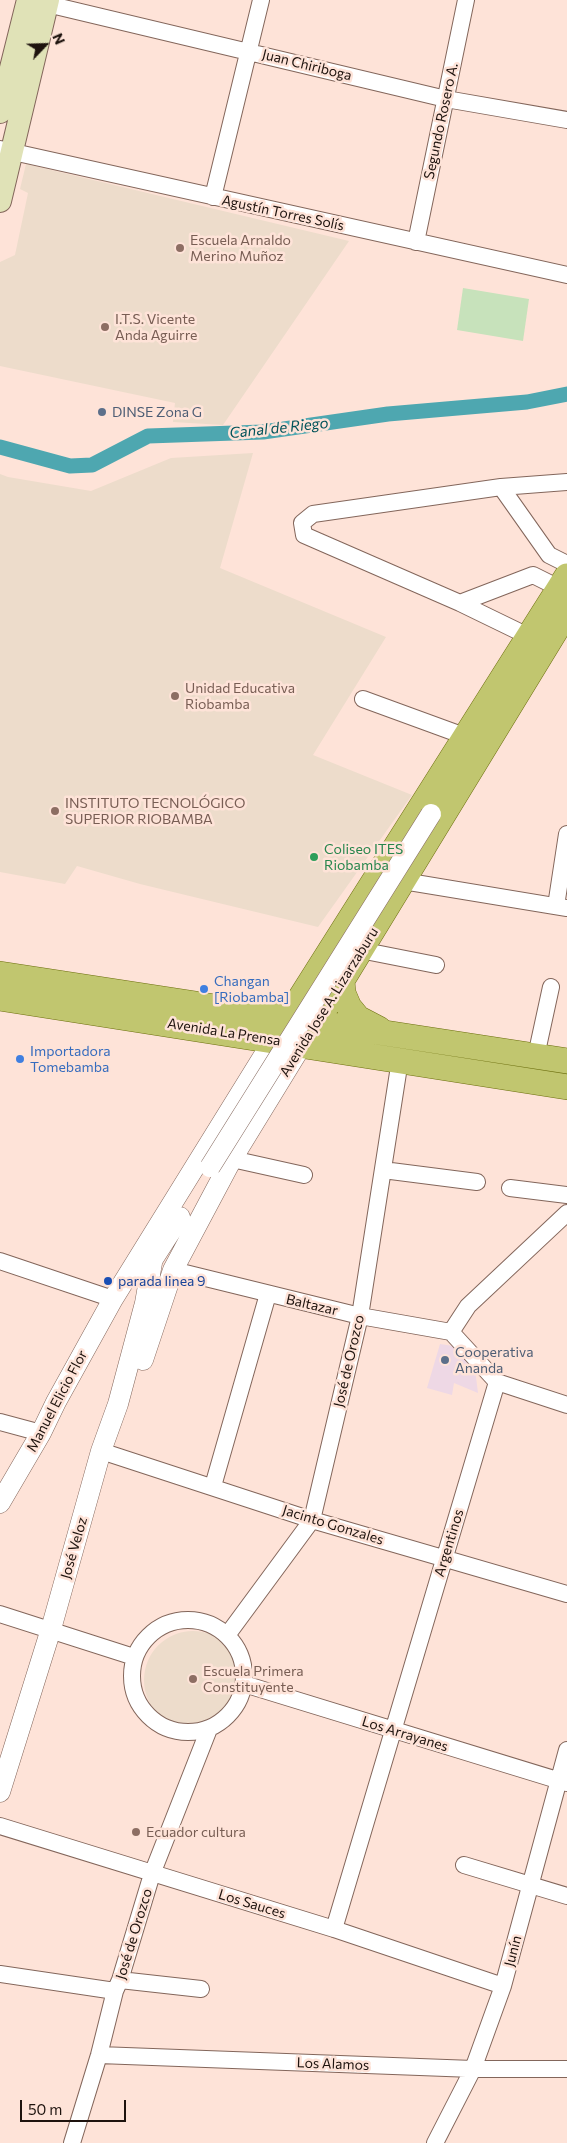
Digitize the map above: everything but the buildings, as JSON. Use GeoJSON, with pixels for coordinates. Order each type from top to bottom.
{"type":"FeatureCollection","features":[{"type":"Feature","properties":{"kind":"main road"},"geometry":{"type":"LineString","coordinates":[[0,112],[41,1]]}},
{"type":"Feature","properties":{"kind":"main road"},"geometry":{"type":"LineString","coordinates":[[0,201],[6,151],[41,1]]}},
{"type":"Feature","properties":{"kind":"main road","name":"Avenida Jose A. Lizarzaburu"},"geometry":{"type":"LineString","coordinates":[[316,1023],[403,882],[466,751],[563,582]]}},
{"type":"Feature","properties":{"kind":"main road","name":"Avenida Jose A. Lizarzaburu"},"geometry":{"type":"LineString","coordinates":[[287,1019],[466,751],[567,612]]}},
{"type":"Feature","properties":{"kind":"main road","name":"Avenida La Prensa"},"geometry":{"type":"LineString","coordinates":[[0,974],[567,1061]]}},
{"type":"Feature","properties":{"kind":"main road"},"geometry":{"type":"LineString","coordinates":[[342,980],[343,993],[349,1007],[358,1018],[388,1034]]}},
{"type":"Feature","properties":{"kind":"main road"},"geometry":{"type":"LineString","coordinates":[[0,1007],[12,1000]]}},
{"type":"Feature","properties":{"kind":"main road","name":"Avenida La Prensa"},"geometry":{"type":"LineString","coordinates":[[12,1000],[272,1039],[567,1087]]}},
{"type":"Feature","properties":{"kind":"street"},"geometry":{"type":"LineString","coordinates":[[213,197],[261,0]]}},
{"type":"Feature","properties":{"kind":"street","name":"Segundo Rosero A."},"geometry":{"type":"LineString","coordinates":[[416,242],[466,0]]}},
{"type":"Feature","properties":{"kind":"street","name":"Juan Chiriboga"},"geometry":{"type":"LineString","coordinates":[[41,1],[446,99],[567,120]]}},
{"type":"Feature","properties":{"kind":"street","name":"Agustín Torres Solís"},"geometry":{"type":"LineString","coordinates":[[6,151],[567,275]]}},
{"type":"Feature","properties":{"kind":"street"},"geometry":{"type":"LineString","coordinates":[[530,637],[460,603],[304,535],[302,523],[313,514],[501,487],[567,482]]}},
{"type":"Feature","properties":{"kind":"street"},"geometry":{"type":"LineString","coordinates":[[501,487],[549,555],[567,564]]}},
{"type":"Feature","properties":{"kind":"street"},"geometry":{"type":"LineString","coordinates":[[460,603],[533,574],[563,582]]}},
{"type":"Feature","properties":{"kind":"street"},"geometry":{"type":"LineString","coordinates":[[56,1402],[74,1378],[128,1291],[152,1263],[431,814],[466,751],[362,699]]}},
{"type":"Feature","properties":{"kind":"street"},"geometry":{"type":"LineString","coordinates":[[403,882],[561,907],[567,834]]}},
{"type":"Feature","properties":{"kind":"street"},"geometry":{"type":"LineString","coordinates":[[360,950],[436,965]]}},
{"type":"Feature","properties":{"kind":"street"},"geometry":{"type":"LineString","coordinates":[[536,1056],[551,987]]}},
{"type":"Feature","properties":{"kind":"street","name":"Avenida Jose A. Lizarzaburu"},"geometry":{"type":"LineString","coordinates":[[114,1299],[272,1039],[287,1019]]}},
{"type":"Feature","properties":{"kind":"street","name":"Avenida Jose A. Lizarzaburu"},"geometry":{"type":"LineString","coordinates":[[118,1404],[132,1390],[173,1270],[232,1159],[316,1023]]}},
{"type":"Feature","properties":{"kind":"street","name":"José de Orozco"},"geometry":{"type":"LineString","coordinates":[[228,1634],[312,1520],[360,1316],[400,1060]]}},
{"type":"Feature","properties":{"kind":"street"},"geometry":{"type":"LineString","coordinates":[[232,1159],[304,1175]]}},
{"type":"Feature","properties":{"kind":"street"},"geometry":{"type":"LineString","coordinates":[[384,1170],[477,1182]]}},
{"type":"Feature","properties":{"kind":"street"},"geometry":{"type":"LineString","coordinates":[[510,1188],[567,1195]]}},
{"type":"Feature","properties":{"kind":"street"},"geometry":{"type":"LineString","coordinates":[[567,1213],[468,1306],[451,1332],[496,1382],[567,1405]]}},
{"type":"Feature","properties":{"kind":"street"},"geometry":{"type":"LineString","coordinates":[[0,1261],[114,1299]]}},
{"type":"Feature","properties":{"kind":"street","name":"José Veloz"},"geometry":{"type":"LineString","coordinates":[[0,1792],[51,1629],[101,1451],[118,1404],[145,1303],[152,1263]]}},
{"type":"Feature","properties":{"kind":"street","name":"Baltazar"},"geometry":{"type":"LineString","coordinates":[[173,1270],[360,1316],[451,1332]]}},
{"type":"Feature","properties":{"kind":"street"},"geometry":{"type":"LineString","coordinates":[[213,1486],[268,1294]]}},
{"type":"Feature","properties":{"kind":"street","name":"Manuel Elicio Flor"},"geometry":{"type":"LineString","coordinates":[[0,1503],[41,1433],[56,1402],[114,1299]]}},
{"type":"Feature","properties":{"kind":"street","name":"Argentinos"},"geometry":{"type":"LineString","coordinates":[[334,1929],[496,1382]]}},
{"type":"Feature","properties":{"kind":"street"},"geometry":{"type":"LineString","coordinates":[[0,1422],[41,1433]]}},
{"type":"Feature","properties":{"kind":"street","name":"Jacinto Gonzales"},"geometry":{"type":"LineString","coordinates":[[101,1451],[213,1486],[312,1520],[567,1594]]}},
{"type":"Feature","properties":{"kind":"street"},"geometry":{"type":"LineString","coordinates":[[0,1614],[134,1657]]}},
{"type":"Feature","properties":{"kind":"street"},"geometry":{"type":"LineString","coordinates":[[193,1620],[211,1625],[228,1634],[241,1658],[244,1684],[238,1703],[226,1719],[209,1729],[189,1733],[168,1730],[149,1718],[136,1700],[131,1679],[134,1657],[144,1640],[158,1628],[175,1621],[193,1620]]}},
{"type":"Feature","properties":{"kind":"street","name":"Los Arrayanes"},"geometry":{"type":"LineString","coordinates":[[244,1684],[562,1781]]}},
{"type":"Feature","properties":{"kind":"street","name":"José de Orozco"},"geometry":{"type":"LineString","coordinates":[[72,2143],[152,1874],[209,1729]]}},
{"type":"Feature","properties":{"kind":"street","name":"Junín"},"geometry":{"type":"LineString","coordinates":[[435,2143],[473,2070],[503,1986],[530,1883],[562,1781],[567,1750]]}},
{"type":"Feature","properties":{"kind":"street","name":"Los Sauces"},"geometry":{"type":"LineString","coordinates":[[0,1826],[334,1929],[503,1986]]}},
{"type":"Feature","properties":{"kind":"street"},"geometry":{"type":"LineString","coordinates":[[464,1865],[530,1883],[567,1896]]}},
{"type":"Feature","properties":{"kind":"street"},"geometry":{"type":"LineString","coordinates":[[0,1974],[118,1986],[200,1989]]}},
{"type":"Feature","properties":{"kind":"street","name":"Los Alamos"},"geometry":{"type":"LineString","coordinates":[[99,2055],[473,2070],[567,2069]]}},
{"type":"Feature","properties":{"kind":"shaded area"},"geometry":{"type":"Polygon","coordinates":[[[26,164],[349,241],[223,425],[173,422],[175,403],[0,366],[0,262],[15,255],[28,193],[20,189],[26,164]]]}},
{"type":"Feature","properties":{"kind":"shaded area","name":"Unidad Educativa Riobamba"},"geometry":{"type":"Polygon","coordinates":[[[253,453],[220,568],[386,637],[313,755],[412,795],[318,927],[140,884],[77,866],[65,884],[0,872],[0,474],[91,491],[171,458],[253,453]]]}},
{"type":"Feature","properties":{"kind":"shaded area"},"geometry":{"type":"Polygon","coordinates":[[[440,1344],[453,1346],[475,1369],[478,1393],[454,1383],[452,1395],[427,1388],[440,1344]]]}},
{"type":"Feature","properties":{"kind":"shaded area","name":"Escuela Primera Constituyente"},"geometry":{"type":"Polygon","coordinates":[[[193,1631],[212,1635],[228,1645],[238,1661],[242,1680],[238,1699],[228,1715],[212,1725],[193,1729],[174,1725],[158,1715],[148,1699],[144,1680],[148,1661],[158,1645],[174,1635],[193,1631]]]}},
{"type":"Feature","properties":{"kind":"green space"},"geometry":{"type":"Polygon","coordinates":[[[463,288],[529,299],[523,341],[457,330],[463,288]]]}},
{"type":"Feature","properties":{"kind":"waterway","name":"Canal de Riego"},"geometry":{"type":"LineString","coordinates":[[0,447],[70,466],[92,465],[148,436],[263,432],[388,414],[527,402],[567,394]]}},
{"type":"Feature","properties":{"kind":"place","name":"Escuela Arnaldo Merino Muñoz"},"geometry":{"type":"Point","coordinates":[180,248]}},
{"type":"Feature","properties":{"kind":"place","name":"I.T.S. Vicente Anda Aguirre"},"geometry":{"type":"Point","coordinates":[105,327]}},
{"type":"Feature","properties":{"kind":"place","name":"DINSE Zona G"},"geometry":{"type":"Point","coordinates":[102,412]}},
{"type":"Feature","properties":{"kind":"place","name":"Unidad Educativa Riobamba"},"geometry":{"type":"Point","coordinates":[175,696]}},
{"type":"Feature","properties":{"kind":"place","name":"INSTITUTO TECNOLÓGICO SUPERIOR RIOBAMBA"},"geometry":{"type":"Point","coordinates":[55,811]}},
{"type":"Feature","properties":{"kind":"place","name":"Coliseo ITES Riobamba"},"geometry":{"type":"Point","coordinates":[314,857]}},
{"type":"Feature","properties":{"kind":"place","name":"Changan [Riobamba]"},"geometry":{"type":"Point","coordinates":[204,989]}},
{"type":"Feature","properties":{"kind":"place","name":"Importadora Tomebamba"},"geometry":{"type":"Point","coordinates":[20,1059]}},
{"type":"Feature","properties":{"kind":"place","name":"parada linea 9"},"geometry":{"type":"Point","coordinates":[108,1281]}},
{"type":"Feature","properties":{"kind":"place","name":"Cooperativa Ananda"},"geometry":{"type":"Point","coordinates":[445,1360]}},
{"type":"Feature","properties":{"kind":"place","name":"Escuela Primera Constituyente"},"geometry":{"type":"Point","coordinates":[193,1679]}},
{"type":"Feature","properties":{"kind":"place","name":"Ecuador cultura"},"geometry":{"type":"Point","coordinates":[136,1832]}}]}
